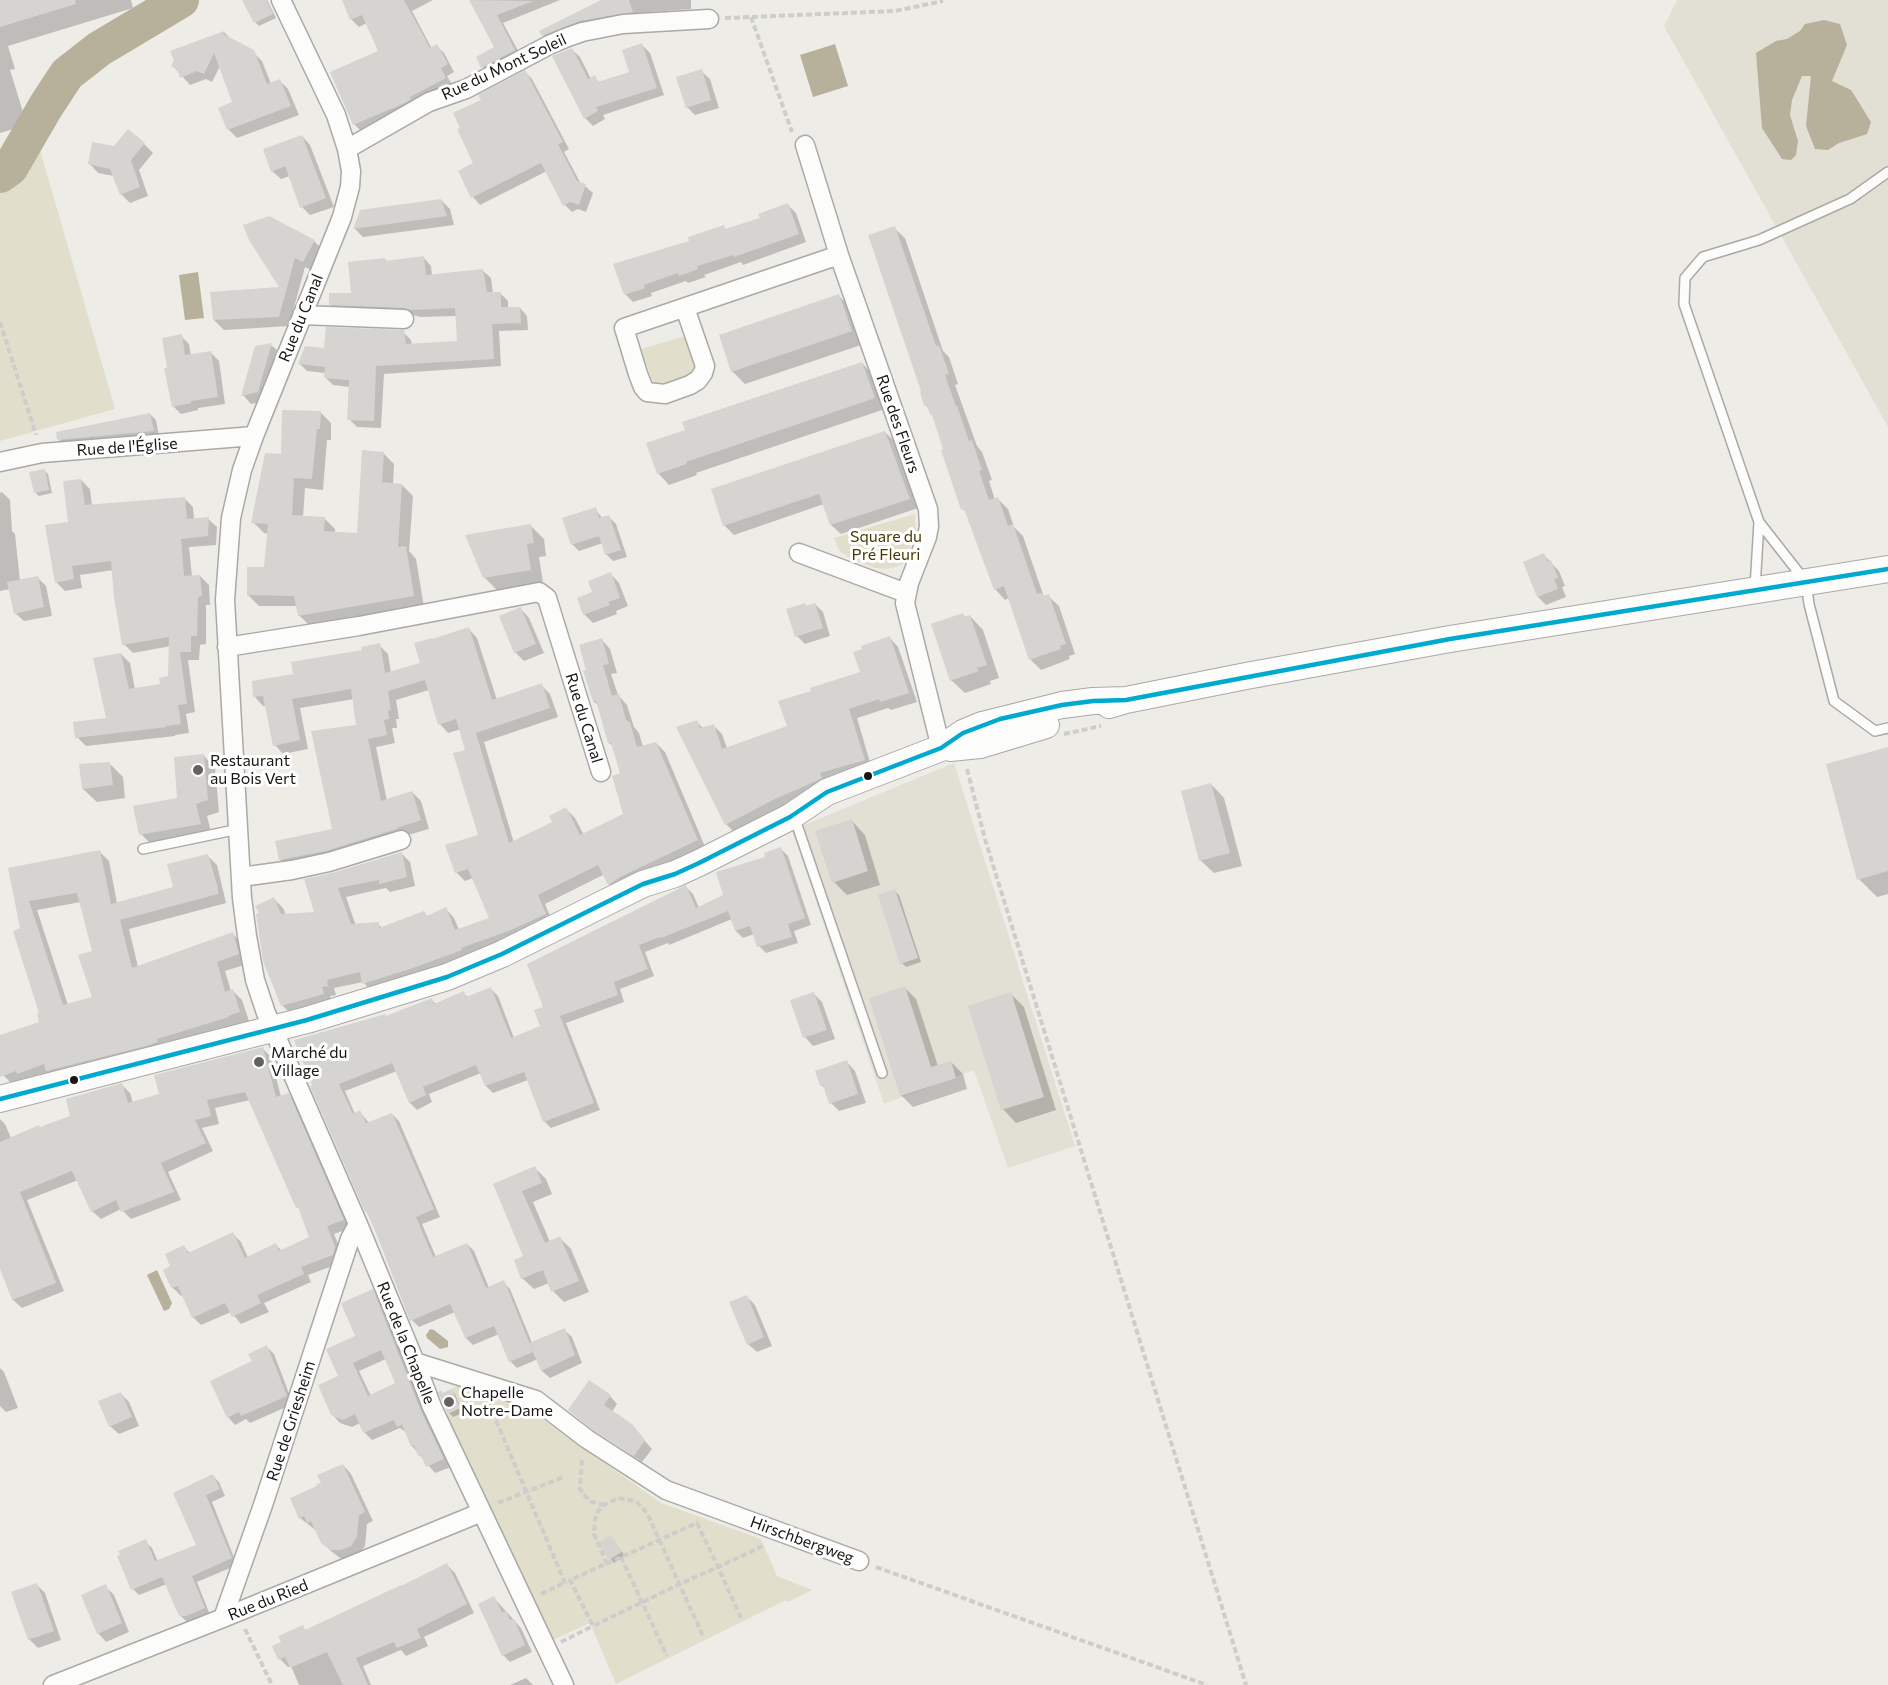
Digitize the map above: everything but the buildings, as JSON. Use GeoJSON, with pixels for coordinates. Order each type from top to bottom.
{"type":"FeatureCollection","features":[{"type":"Feature","properties":{"kind":"street","name":"Rue du Canal"},"geometry":{"type":"LineString","coordinates":[[273,1029],[255,980],[244,916],[225,600],[229,537],[235,493],[254,436],[331,246],[347,201],[351,171],[347,149],[336,115],[281,0]]}},
{"type":"Feature","properties":{"kind":"street","name":"Rue du Mont Soleil"},"geometry":{"type":"LineString","coordinates":[[347,149],[429,102],[466,89],[568,37],[623,24],[709,19]]}},
{"type":"Feature","properties":{"kind":"street","name":"Rue des Fleurs"},"geometry":{"type":"LineString","coordinates":[[805,145],[839,255],[929,516],[927,537],[906,593],[906,611],[951,748]]}},
{"type":"Feature","properties":{"kind":"street"},"geometry":{"type":"LineString","coordinates":[[685,308],[705,366],[703,373],[698,381],[665,394],[647,392],[643,387],[624,328],[839,255]]}},
{"type":"Feature","properties":{"kind":"street"},"geometry":{"type":"LineString","coordinates":[[302,315],[404,319]]}},
{"type":"Feature","properties":{"kind":"street","name":"Rue de l'Église"},"geometry":{"type":"LineString","coordinates":[[0,462],[42,453],[254,436]]}},
{"type":"Feature","properties":{"kind":"street"},"geometry":{"type":"LineString","coordinates":[[799,553],[906,593]]}},
{"type":"Feature","properties":{"kind":"street"},"geometry":{"type":"LineString","coordinates":[[0,1099],[273,1029],[413,988],[478,965],[643,884],[684,870],[790,817],[827,792],[951,748],[963,733],[1000,719],[1062,705],[1126,700],[1439,641],[1888,569]]}},
{"type":"Feature","properties":{"kind":"street","name":"Rue du Canal"},"geometry":{"type":"LineString","coordinates":[[227,647],[359,626],[539,592],[547,598],[601,772]]}},
{"type":"Feature","properties":{"kind":"street"},"geometry":{"type":"LineString","coordinates":[[241,878],[320,864],[401,840]]}},
{"type":"Feature","properties":{"kind":"street","name":"Rue de la Chapelle"},"geometry":{"type":"LineString","coordinates":[[273,1029],[358,1224],[416,1362],[432,1407],[564,1685]]}},
{"type":"Feature","properties":{"kind":"street","name":"Rue de Griesheim"},"geometry":{"type":"LineString","coordinates":[[230,1615],[263,1505],[350,1239],[358,1224]]}},
{"type":"Feature","properties":{"kind":"street","name":"Hirschbergweg"},"geometry":{"type":"LineString","coordinates":[[416,1362],[536,1400],[587,1439],[666,1490],[859,1561]]}},
{"type":"Feature","properties":{"kind":"street","name":"Rue du Ried"},"geometry":{"type":"LineString","coordinates":[[52,1685],[482,1512]]}},
{"type":"Feature","properties":{"kind":"lane"},"geometry":{"type":"LineString","coordinates":[[1888,172],[1850,199],[1759,240],[1703,257],[1685,278],[1684,304],[1759,522],[1806,582],[1809,604],[1834,700],[1875,731],[1888,728]]}},
{"type":"Feature","properties":{"kind":"lane"},"geometry":{"type":"LineString","coordinates":[[1754,590],[1759,522]]}},
{"type":"Feature","properties":{"kind":"lane"},"geometry":{"type":"LineString","coordinates":[[790,817],[798,828],[882,1073]]}},
{"type":"Feature","properties":{"kind":"lane"},"geometry":{"type":"LineString","coordinates":[[143,849],[239,829]]}},
{"type":"Feature","properties":{"kind":"path"},"geometry":{"type":"LineString","coordinates":[[709,19],[895,11],[944,1]]}},
{"type":"Feature","properties":{"kind":"path"},"geometry":{"type":"LineString","coordinates":[[751,17],[795,139],[805,145]]}},
{"type":"Feature","properties":{"kind":"path"},"geometry":{"type":"LineString","coordinates":[[0,321],[42,453]]}},
{"type":"Feature","properties":{"kind":"path"},"geometry":{"type":"LineString","coordinates":[[1057,736],[1108,724]]}},
{"type":"Feature","properties":{"kind":"path"},"geometry":{"type":"LineString","coordinates":[[951,748],[985,839],[1246,1685]]}},
{"type":"Feature","properties":{"kind":"path"},"geometry":{"type":"LineString","coordinates":[[483,1383],[484,1393],[526,1492],[567,1582],[593,1626]]}},
{"type":"Feature","properties":{"kind":"path"},"geometry":{"type":"LineString","coordinates":[[582,1460],[580,1489],[592,1502],[604,1505]]}},
{"type":"Feature","properties":{"kind":"path"},"geometry":{"type":"LineString","coordinates":[[482,1512],[489,1506],[564,1477]]}},
{"type":"Feature","properties":{"kind":"path"},"geometry":{"type":"LineString","coordinates":[[607,1564],[594,1534],[598,1511],[618,1498],[635,1501],[648,1515],[703,1636]]}},
{"type":"Feature","properties":{"kind":"path"},"geometry":{"type":"LineString","coordinates":[[537,1596],[697,1523],[741,1618]]}},
{"type":"Feature","properties":{"kind":"path"},"geometry":{"type":"LineString","coordinates":[[547,1648],[764,1546],[775,1537],[777,1531]]}},
{"type":"Feature","properties":{"kind":"path"},"geometry":{"type":"LineString","coordinates":[[621,1557],[667,1656]]}},
{"type":"Feature","properties":{"kind":"path","name":"Hirschbergweg"},"geometry":{"type":"LineString","coordinates":[[859,1561],[1207,1685]]}},
{"type":"Feature","properties":{"kind":"path"},"geometry":{"type":"LineString","coordinates":[[230,1615],[272,1685]]}},
{"type":"Feature","properties":{"kind":"shaded area"},"geometry":{"type":"Polygon","coordinates":[[[1677,0],[1888,0],[1888,427],[1664,26],[1677,0]]]}},
{"type":"Feature","properties":{"kind":"shaded area"},"geometry":{"type":"Polygon","coordinates":[[[1824,20],[1840,24],[1847,45],[1832,81],[1851,90],[1871,122],[1867,134],[1839,143],[1828,150],[1815,149],[1806,126],[1811,76],[1802,76],[1792,100],[1790,115],[1798,141],[1796,155],[1791,160],[1782,159],[1762,128],[1756,53],[1776,41],[1787,39],[1800,31],[1805,24],[1824,20]]]}},
{"type":"Feature","properties":{"kind":"shaded area"},"geometry":{"type":"Polygon","coordinates":[[[835,44],[848,86],[813,97],[800,55],[835,44]]]}},
{"type":"Feature","properties":{"kind":"shaded area"},"geometry":{"type":"Polygon","coordinates":[[[198,272],[204,318],[185,320],[179,275],[198,272]]]}},
{"type":"Feature","properties":{"kind":"shaded area"},"geometry":{"type":"Polygon","coordinates":[[[954,763],[1075,1146],[1008,1168],[974,1070],[884,1104],[792,830],[954,763]]]}},
{"type":"Feature","properties":{"kind":"shaded area"},"geometry":{"type":"Polygon","coordinates":[[[157,1270],[172,1303],[169,1309],[164,1311],[147,1275],[157,1270]]]}},
{"type":"Feature","properties":{"kind":"shaded area"},"geometry":{"type":"Polygon","coordinates":[[[430,1329],[448,1341],[448,1347],[440,1349],[427,1338],[426,1335],[430,1329]]]}},
{"type":"Feature","properties":{"kind":"green space"},"geometry":{"type":"Polygon","coordinates":[[[40,150],[115,409],[0,441],[0,164],[40,150]]]}},
{"type":"Feature","properties":{"kind":"green space"},"geometry":{"type":"Polygon","coordinates":[[[685,336],[697,367],[689,377],[658,387],[652,380],[641,349],[685,336]]]}},
{"type":"Feature","properties":{"kind":"green space","name":"Square du Pré Fleuri"},"geometry":{"type":"Polygon","coordinates":[[[915,514],[916,532],[904,563],[896,567],[875,568],[851,559],[839,550],[834,538],[915,514]]]}},
{"type":"Feature","properties":{"kind":"green space"},"geometry":{"type":"Polygon","coordinates":[[[459,1385],[523,1405],[661,1503],[761,1539],[777,1576],[812,1590],[788,1602],[786,1600],[616,1684],[590,1623],[553,1640],[446,1415],[460,1408],[452,1389],[459,1385]]]}},
{"type":"Feature","properties":{"kind":"waterway"},"geometry":{"type":"LineString","coordinates":[[0,175],[10,168],[67,74],[99,49],[181,0]]}},
{"type":"Feature","properties":{"kind":"transit line"},"geometry":{"type":"LineString","coordinates":[[0,1099],[307,1020],[447,977],[502,954],[643,884],[675,874],[699,863],[790,817],[827,792],[941,748],[963,733],[1000,719],[1062,705],[1126,700],[1450,639],[1888,569]]}},
{"type":"Feature","properties":{"kind":"place","name":"Restaurant au Bois Vert"},"geometry":{"type":"Point","coordinates":[198,770]}},
{"type":"Feature","properties":{"kind":"place","name":"Marché du Village"},"geometry":{"type":"Point","coordinates":[259,1062]}},
{"type":"Feature","properties":{"kind":"place","name":"Chapelle Notre-Dame"},"geometry":{"type":"Point","coordinates":[449,1402]}}]}
